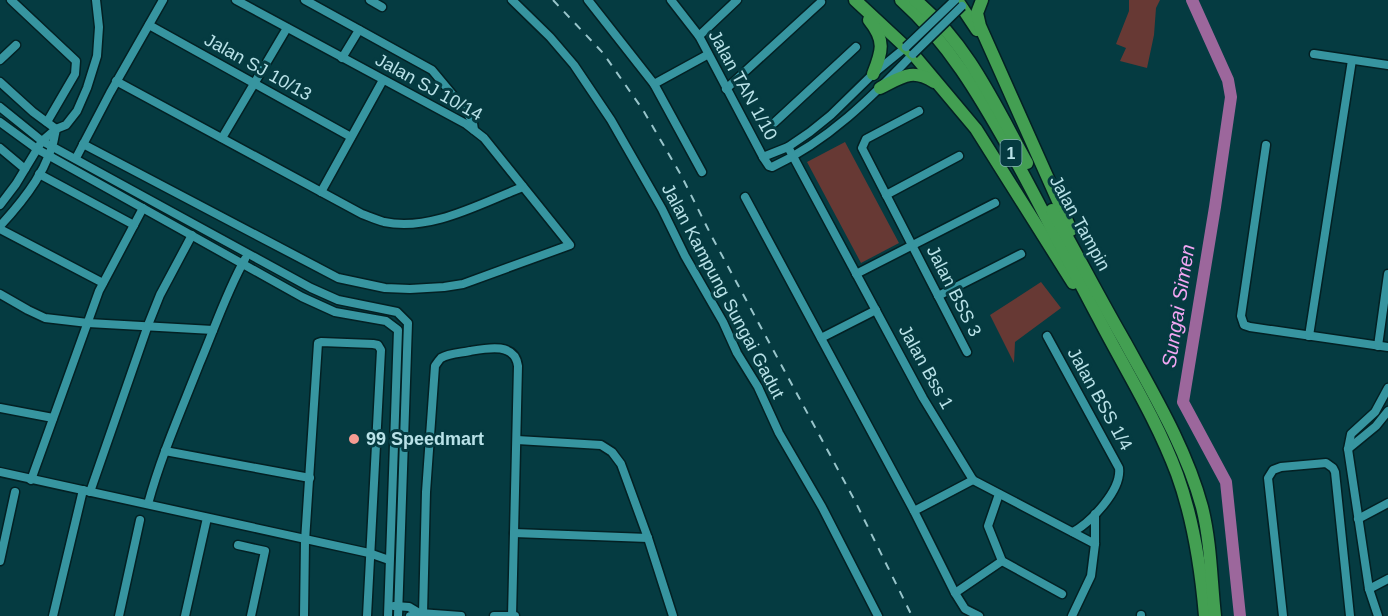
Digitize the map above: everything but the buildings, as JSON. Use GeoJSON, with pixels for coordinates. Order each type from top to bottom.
{"type":"FeatureCollection","features":[{"type":"Feature","properties":{"kind":"highway"},"geometry":{"type":"LineString","coordinates":[[854,0],[909,50],[976,129],[1079,294],[1100,321]]}},
{"type":"Feature","properties":{"kind":"highway"},"geometry":{"type":"LineString","coordinates":[[854,0],[877,30],[882,42],[881,54],[873,74]]}},
{"type":"Feature","properties":{"kind":"highway","name":"Jalan Tampin"},"geometry":{"type":"LineString","coordinates":[[901,0],[919,16],[944,45],[984,103],[1100,321]]}},
{"type":"Feature","properties":{"kind":"highway","name":"Jalan Tampin"},"geometry":{"type":"LineString","coordinates":[[915,0],[946,29],[974,68],[1176,437],[1202,508],[1209,543],[1215,616]]}},
{"type":"Feature","properties":{"kind":"highway"},"geometry":{"type":"LineString","coordinates":[[982,0],[979,5],[978,19],[990,52],[1092,273],[1094,286]]}},
{"type":"Feature","properties":{"kind":"highway"},"geometry":{"type":"LineString","coordinates":[[960,1],[990,52]]}},
{"type":"Feature","properties":{"kind":"highway"},"geometry":{"type":"LineString","coordinates":[[880,88],[904,75],[914,74],[924,76],[941,86]]}},
{"type":"Feature","properties":{"kind":"highway","name":"1"},"geometry":{"type":"LineString","coordinates":[[1100,321],[1146,403],[1163,439],[1186,502],[1201,577],[1205,616]]}},
{"type":"Feature","properties":{"kind":"highway"},"geometry":{"type":"LineString","coordinates":[[1195,551],[1197,616]]}},
{"type":"Feature","properties":{"kind":"street"},"geometry":{"type":"LineString","coordinates":[[11,0],[76,61],[75,74],[47,122]]}},
{"type":"Feature","properties":{"kind":"street"},"geometry":{"type":"LineString","coordinates":[[0,205],[42,141],[56,129],[66,125],[76,111],[93,72],[99,41],[96,0]]}},
{"type":"Feature","properties":{"kind":"street"},"geometry":{"type":"LineString","coordinates":[[76,158],[116,81],[163,0]]}},
{"type":"Feature","properties":{"kind":"street"},"geometry":{"type":"LineString","coordinates":[[305,0],[432,70],[467,112],[474,130]]}},
{"type":"Feature","properties":{"kind":"street"},"geometry":{"type":"LineString","coordinates":[[370,0],[382,7]]}},
{"type":"Feature","properties":{"kind":"street","name":"Jalan Kampung Sungai Gadut"},"geometry":{"type":"LineString","coordinates":[[512,0],[550,37],[574,65],[611,120],[723,321],[779,433],[822,507],[879,616]]}},
{"type":"Feature","properties":{"kind":"street"},"geometry":{"type":"LineString","coordinates":[[588,0],[654,84],[702,172]]}},
{"type":"Feature","properties":{"kind":"street","name":"Jalan TAN 1/10"},"geometry":{"type":"LineString","coordinates":[[671,0],[699,36],[707,55],[763,157]]}},
{"type":"Feature","properties":{"kind":"street"},"geometry":{"type":"LineString","coordinates":[[699,36],[737,0]]}},
{"type":"Feature","properties":{"kind":"street","name":"Jalan SJ 10/14"},"geometry":{"type":"LineString","coordinates":[[83,144],[338,278],[385,288],[410,289],[463,284],[570,245],[484,138],[474,130],[240,1]]}},
{"type":"Feature","properties":{"kind":"street"},"geometry":{"type":"LineString","coordinates":[[909,50],[873,74],[831,115],[788,147],[763,157],[772,167],[794,157],[828,134],[880,88],[909,50],[960,1]]}},
{"type":"Feature","properties":{"kind":"street"},"geometry":{"type":"LineString","coordinates":[[726,89],[821,2]]}},
{"type":"Feature","properties":{"kind":"street","name":"Jalan SJ 10/13"},"geometry":{"type":"LineString","coordinates":[[149,25],[351,137]]}},
{"type":"Feature","properties":{"kind":"street"},"geometry":{"type":"LineString","coordinates":[[222,138],[287,28]]}},
{"type":"Feature","properties":{"kind":"street"},"geometry":{"type":"LineString","coordinates":[[342,58],[359,30]]}},
{"type":"Feature","properties":{"kind":"street"},"geometry":{"type":"LineString","coordinates":[[0,60],[16,45]]}},
{"type":"Feature","properties":{"kind":"street","name":"Jalan TAN 1/10"},"geometry":{"type":"LineString","coordinates":[[774,123],[856,47]]}},
{"type":"Feature","properties":{"kind":"street"},"geometry":{"type":"LineString","coordinates":[[1314,54],[1388,65]]}},
{"type":"Feature","properties":{"kind":"street"},"geometry":{"type":"LineString","coordinates":[[654,84],[707,55]]}},
{"type":"Feature","properties":{"kind":"street"},"geometry":{"type":"LineString","coordinates":[[1309,336],[1352,60]]}},
{"type":"Feature","properties":{"kind":"street"},"geometry":{"type":"LineString","coordinates":[[321,192],[383,80]]}},
{"type":"Feature","properties":{"kind":"street"},"geometry":{"type":"LineString","coordinates":[[116,81],[362,214],[384,222],[403,224],[423,222],[453,214],[523,187]]}},
{"type":"Feature","properties":{"kind":"street"},"geometry":{"type":"LineString","coordinates":[[0,82],[56,129]]}},
{"type":"Feature","properties":{"kind":"street"},"geometry":{"type":"LineString","coordinates":[[0,107],[42,141],[311,288],[338,300],[397,312],[408,322],[398,616]]}},
{"type":"Feature","properties":{"kind":"street","name":"Jalan BSS 3"},"geometry":{"type":"LineString","coordinates":[[918,111],[866,139],[862,148],[968,352]]}},
{"type":"Feature","properties":{"kind":"street"},"geometry":{"type":"LineString","coordinates":[[0,123],[37,149],[302,297],[335,312],[386,321],[398,330],[388,616]]}},
{"type":"Feature","properties":{"kind":"street"},"geometry":{"type":"LineString","coordinates":[[56,129],[54,147],[50,156],[18,206],[0,228],[103,283]]}},
{"type":"Feature","properties":{"kind":"street"},"geometry":{"type":"LineString","coordinates":[[1266,145],[1241,316],[1244,325],[1388,347]]}},
{"type":"Feature","properties":{"kind":"street","name":"Jalan Bss 1"},"geometry":{"type":"LineString","coordinates":[[788,147],[928,406],[973,480]]}},
{"type":"Feature","properties":{"kind":"street"},"geometry":{"type":"LineString","coordinates":[[0,148],[25,169]]}},
{"type":"Feature","properties":{"kind":"street"},"geometry":{"type":"LineString","coordinates":[[886,195],[959,156]]}},
{"type":"Feature","properties":{"kind":"street"},"geometry":{"type":"LineString","coordinates":[[39,174],[134,225]]}},
{"type":"Feature","properties":{"kind":"street"},"geometry":{"type":"LineString","coordinates":[[745,197],[914,511],[955,593],[965,609],[979,616]]}},
{"type":"Feature","properties":{"kind":"street"},"geometry":{"type":"LineString","coordinates":[[856,274],[995,203]]}},
{"type":"Feature","properties":{"kind":"street"},"geometry":{"type":"LineString","coordinates":[[31,480],[103,283],[143,208]]}},
{"type":"Feature","properties":{"kind":"street"},"geometry":{"type":"LineString","coordinates":[[53,616],[87,491],[160,295],[192,235]]}},
{"type":"Feature","properties":{"kind":"street"},"geometry":{"type":"LineString","coordinates":[[148,504],[165,451],[213,330],[249,254]]}},
{"type":"Feature","properties":{"kind":"street"},"geometry":{"type":"LineString","coordinates":[[938,296],[1020,254]]}},
{"type":"Feature","properties":{"kind":"street"},"geometry":{"type":"LineString","coordinates":[[1378,346],[1388,274]]}},
{"type":"Feature","properties":{"kind":"street"},"geometry":{"type":"LineString","coordinates":[[0,294],[45,318],[88,323],[213,330]]}},
{"type":"Feature","properties":{"kind":"street"},"geometry":{"type":"LineString","coordinates":[[821,338],[876,310]]}},
{"type":"Feature","properties":{"kind":"street","name":"Jalan BSS 1/4"},"geometry":{"type":"LineString","coordinates":[[1047,336],[1119,468],[1120,475],[1106,502],[1083,526],[1073,532]]}},
{"type":"Feature","properties":{"kind":"street"},"geometry":{"type":"LineString","coordinates":[[304,616],[305,541],[318,344],[326,342],[378,345],[381,350],[367,616]]}},
{"type":"Feature","properties":{"kind":"street"},"geometry":{"type":"LineString","coordinates":[[417,614],[435,366],[440,359],[448,355],[501,348],[510,351],[517,359],[518,366],[514,616],[494,616]]}},
{"type":"Feature","properties":{"kind":"street"},"geometry":{"type":"LineString","coordinates":[[1378,616],[1369,589],[1348,449],[1351,434],[1375,412],[1388,388]]}},
{"type":"Feature","properties":{"kind":"street"},"geometry":{"type":"LineString","coordinates":[[0,408],[53,418]]}},
{"type":"Feature","properties":{"kind":"street"},"geometry":{"type":"LineString","coordinates":[[1348,449],[1376,426],[1388,411]]}},
{"type":"Feature","properties":{"kind":"street"},"geometry":{"type":"LineString","coordinates":[[517,440],[601,445],[612,452],[621,464],[674,616]]}},
{"type":"Feature","properties":{"kind":"street"},"geometry":{"type":"LineString","coordinates":[[165,451],[310,478]]}},
{"type":"Feature","properties":{"kind":"street"},"geometry":{"type":"LineString","coordinates":[[1283,616],[1268,478],[1276,468],[1326,464],[1335,472],[1350,616]]}},
{"type":"Feature","properties":{"kind":"street"},"geometry":{"type":"LineString","coordinates":[[0,472],[389,560]]}},
{"type":"Feature","properties":{"kind":"street"},"geometry":{"type":"LineString","coordinates":[[914,511],[973,480],[1095,544]]}},
{"type":"Feature","properties":{"kind":"street"},"geometry":{"type":"LineString","coordinates":[[0,561],[15,492]]}},
{"type":"Feature","properties":{"kind":"street"},"geometry":{"type":"LineString","coordinates":[[999,494],[988,526],[1002,561],[1062,594]]}},
{"type":"Feature","properties":{"kind":"street"},"geometry":{"type":"LineString","coordinates":[[1358,519],[1388,503]]}},
{"type":"Feature","properties":{"kind":"street"},"geometry":{"type":"LineString","coordinates":[[1072,616],[1091,576],[1095,544],[1095,514]]}},
{"type":"Feature","properties":{"kind":"street"},"geometry":{"type":"LineString","coordinates":[[185,616],[207,518]]}},
{"type":"Feature","properties":{"kind":"street"},"geometry":{"type":"LineString","coordinates":[[119,616],[140,520]]}},
{"type":"Feature","properties":{"kind":"street"},"geometry":{"type":"LineString","coordinates":[[514,533],[648,538]]}},
{"type":"Feature","properties":{"kind":"street"},"geometry":{"type":"LineString","coordinates":[[238,544],[265,551],[251,616]]}},
{"type":"Feature","properties":{"kind":"street"},"geometry":{"type":"LineString","coordinates":[[955,593],[1002,561]]}},
{"type":"Feature","properties":{"kind":"street"},"geometry":{"type":"LineString","coordinates":[[1369,589],[1388,579]]}},
{"type":"Feature","properties":{"kind":"street"},"geometry":{"type":"LineString","coordinates":[[388,605],[409,607],[417,614],[461,616]]}},
{"type":"Feature","properties":{"kind":"shaded area"},"geometry":{"type":"Polygon","coordinates":[[[1129,0],[1160,0],[1156,8],[1154,35],[1147,68],[1120,61],[1126,48],[1116,44],[1129,11],[1129,0]]]}},
{"type":"Feature","properties":{"kind":"shaded area"},"geometry":{"type":"Polygon","coordinates":[[[845,142],[899,243],[861,263],[807,162],[845,142]]]}},
{"type":"Feature","properties":{"kind":"shaded area"},"geometry":{"type":"Polygon","coordinates":[[[1041,282],[1061,308],[1015,342],[1014,363],[990,315],[1041,282]]]}},
{"type":"Feature","properties":{"kind":"waterway","name":"Sungai Simen"},"geometry":{"type":"LineString","coordinates":[[1192,0],[1228,80],[1231,97],[1183,402],[1226,482],[1240,616]]}},
{"type":"Feature","properties":{"kind":"railway"},"geometry":{"type":"LineString","coordinates":[[553,0],[603,53],[643,110],[681,175],[712,237],[855,501],[912,616]]}},
{"type":"Feature","properties":{"kind":"place","name":"99 Speedmart"},"geometry":{"type":"Point","coordinates":[354,439]}}]}
